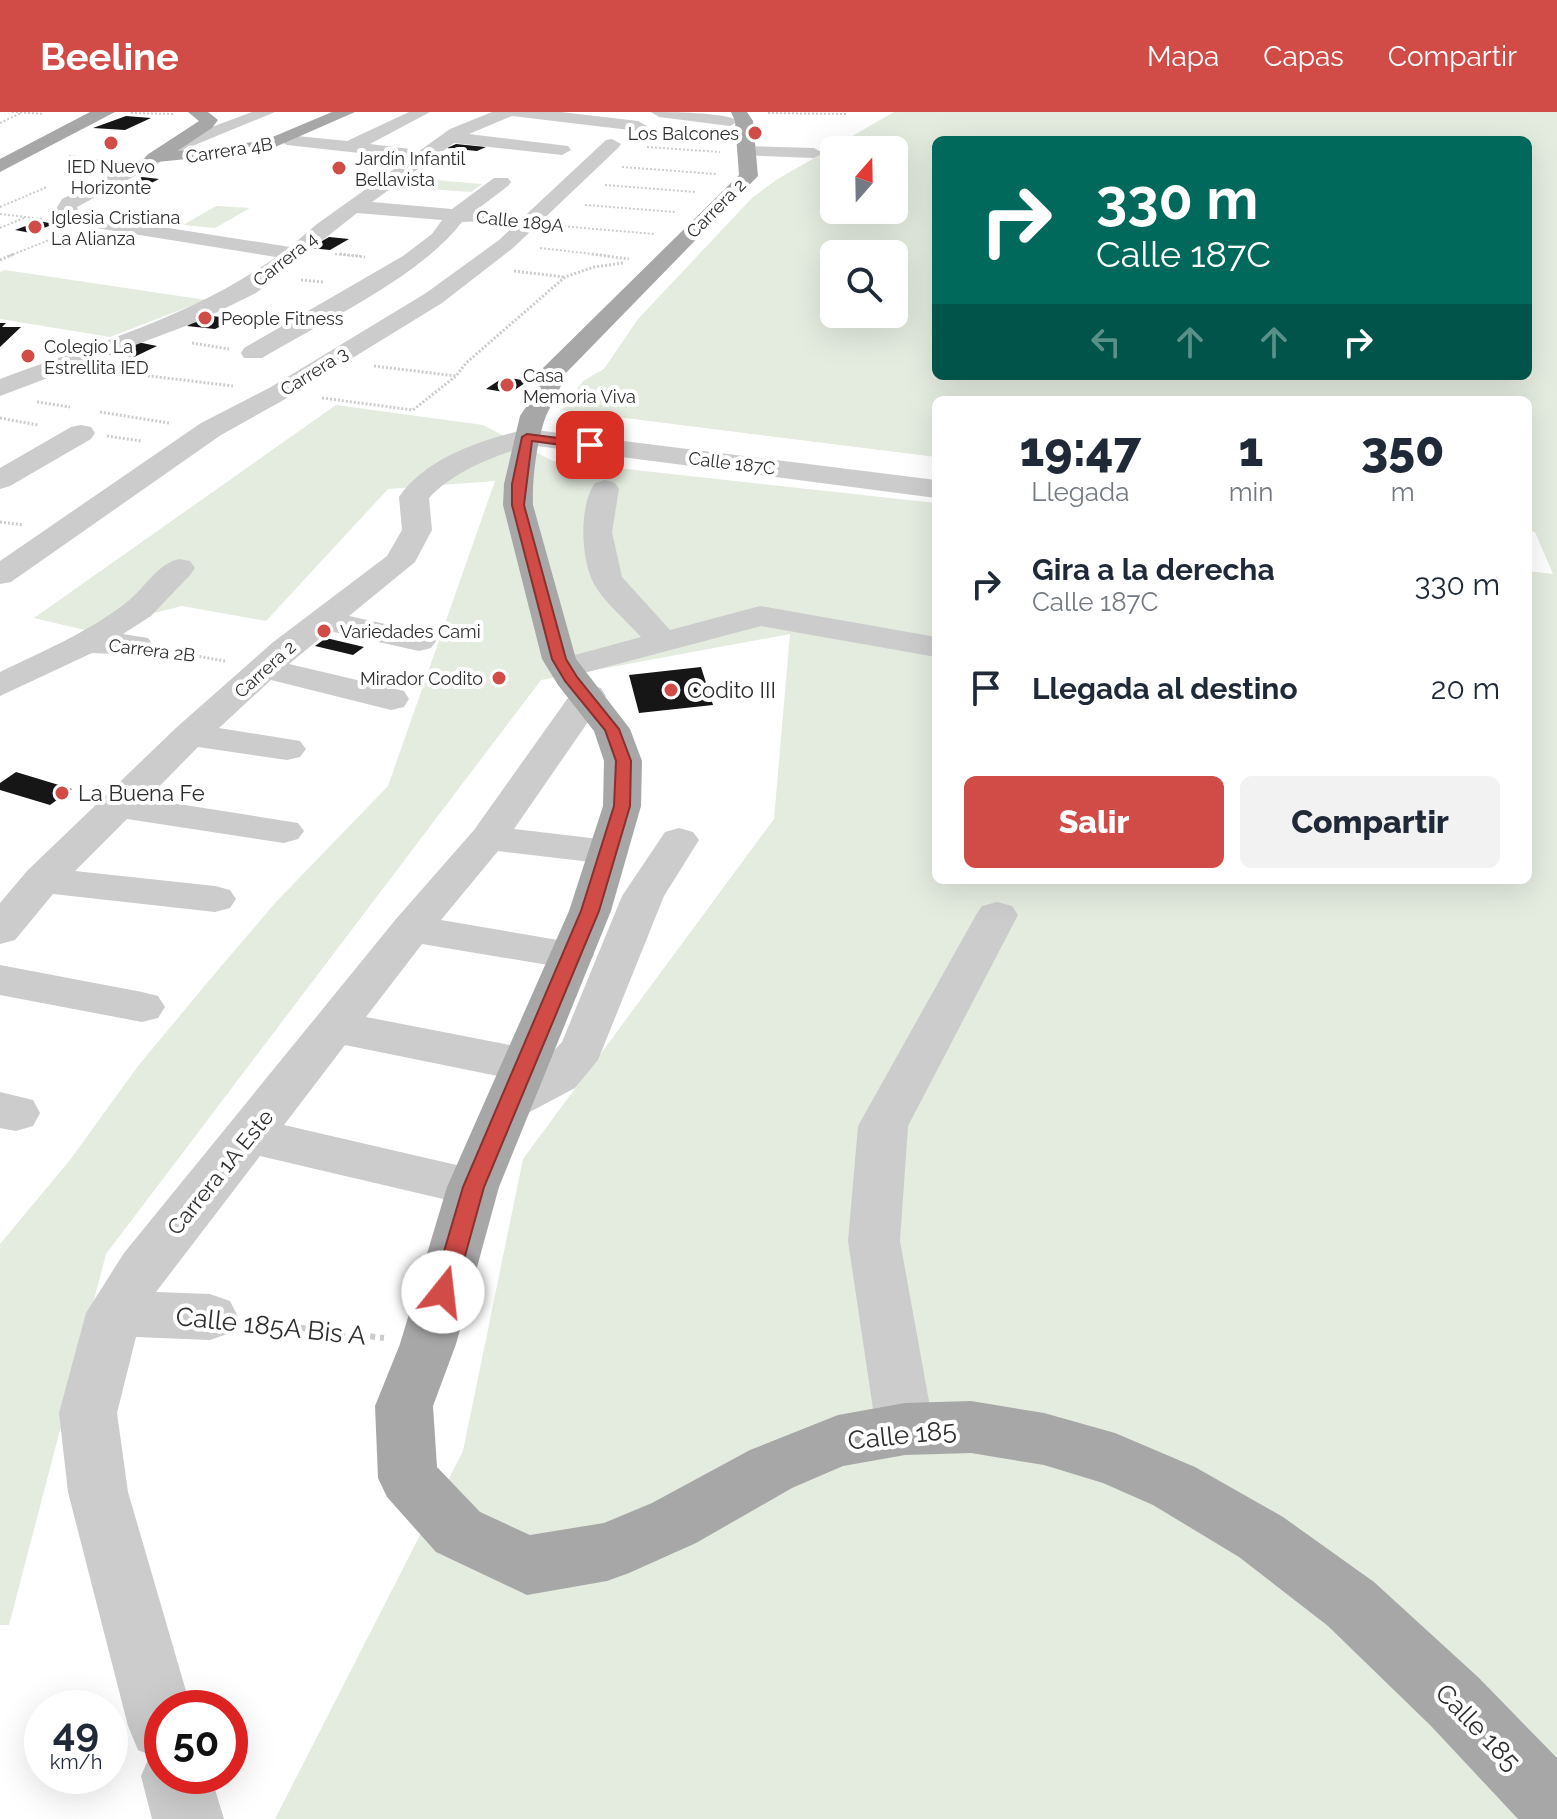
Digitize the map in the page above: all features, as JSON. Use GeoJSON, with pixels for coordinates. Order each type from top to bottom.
{"type":"FeatureCollection","features":[{"type":"Feature","properties":{"kind":"main road","name":"Carrera 4B"},"geometry":{"type":"LineString","coordinates":[[160,154],[232,152],[287,140],[347,112]]}},
{"type":"Feature","properties":{"kind":"main road"},"geometry":{"type":"LineString","coordinates":[[0,166],[102,113]]}},
{"type":"Feature","properties":{"kind":"main road"},"geometry":{"type":"LineString","coordinates":[[160,154],[206,124],[209,120],[206,114]]}},
{"type":"Feature","properties":{"kind":"main road","name":"Carrera 2"},"geometry":{"type":"LineString","coordinates":[[608,852],[622,806],[623,761],[612,729],[576,682],[552,641],[518,505],[518,484],[533,416],[547,395],[552,373],[571,350],[749,176],[744,121],[734,116]]}},
{"type":"Feature","properties":{"kind":"main road","name":"Calle 185"},"geometry":{"type":"LineString","coordinates":[[608,852],[590,911],[473,1187],[428,1344],[404,1406],[408,1478],[458,1532],[527,1565],[607,1552],[674,1523],[771,1469],[838,1441],[905,1429],[971,1427],[1044,1439],[1115,1460],[1174,1486],[1261,1537],[1351,1604],[1455,1702],[1557,1809]]}},
{"type":"Feature","properties":{"kind":"street"},"geometry":{"type":"LineString","coordinates":[[267,112],[160,154],[69,203],[66,209],[77,220],[295,254]]}},
{"type":"Feature","properties":{"kind":"street"},"geometry":{"type":"LineString","coordinates":[[349,147],[422,112]]}},
{"type":"Feature","properties":{"kind":"street"},"geometry":{"type":"LineString","coordinates":[[404,182],[453,135],[507,112]]}},
{"type":"Feature","properties":{"kind":"street"},"geometry":{"type":"LineString","coordinates":[[517,112],[638,126]]}},
{"type":"Feature","properties":{"kind":"street"},"geometry":{"type":"LineString","coordinates":[[659,112],[734,116]]}},
{"type":"Feature","properties":{"kind":"street"},"geometry":{"type":"LineString","coordinates":[[453,135],[564,146]]}},
{"type":"Feature","properties":{"kind":"street"},"geometry":{"type":"LineString","coordinates":[[287,140],[404,153]]}},
{"type":"Feature","properties":{"kind":"street","name":"Carrera 3"},"geometry":{"type":"LineString","coordinates":[[0,575],[211,429],[280,392],[434,298],[506,244],[528,190],[612,144]]}},
{"type":"Feature","properties":{"kind":"street"},"geometry":{"type":"LineString","coordinates":[[746,152],[814,153]]}},
{"type":"Feature","properties":{"kind":"street"},"geometry":{"type":"LineString","coordinates":[[404,182],[428,177]]}},
{"type":"Feature","properties":{"kind":"street","name":"Carrera 4"},"geometry":{"type":"LineString","coordinates":[[0,388],[191,316],[248,288],[377,189],[404,182]]}},
{"type":"Feature","properties":{"kind":"street"},"geometry":{"type":"LineString","coordinates":[[253,353],[411,262],[439,238],[455,204],[528,190]]}},
{"type":"Feature","properties":{"kind":"street","name":"Calle 189A"},"geometry":{"type":"LineString","coordinates":[[354,207],[455,204],[528,190]]}},
{"type":"Feature","properties":{"kind":"street"},"geometry":{"type":"LineString","coordinates":[[0,480],[82,417]]}},
{"type":"Feature","properties":{"kind":"street","name":"Calle 187C"},"geometry":{"type":"LineString","coordinates":[[527,437],[932,488]]}},
{"type":"Feature","properties":{"kind":"street","name":"Carrera 2"},"geometry":{"type":"LineString","coordinates":[[0,930],[42,880],[190,735],[265,668],[399,562],[417,530],[414,497],[425,484],[484,449],[527,437]]}},
{"type":"Feature","properties":{"kind":"street"},"geometry":{"type":"LineString","coordinates":[[605,489],[597,532],[607,579],[663,642]]}},
{"type":"Feature","properties":{"kind":"street"},"geometry":{"type":"LineString","coordinates":[[87,643],[139,609],[179,568]]}},
{"type":"Feature","properties":{"kind":"street"},"geometry":{"type":"LineString","coordinates":[[576,682],[663,642],[760,616],[932,646]]}},
{"type":"Feature","properties":{"kind":"street"},"geometry":{"type":"LineString","coordinates":[[323,620],[419,641]]}},
{"type":"Feature","properties":{"kind":"street","name":"Carrera 2B"},"geometry":{"type":"LineString","coordinates":[[0,685],[87,643],[136,645]]}},
{"type":"Feature","properties":{"kind":"street"},"geometry":{"type":"LineString","coordinates":[[265,668],[391,699]]}},
{"type":"Feature","properties":{"kind":"street","name":"Carrera 1A Este"},"geometry":{"type":"LineString","coordinates":[[152,1690],[98,1492],[88,1413],[114,1313],[143,1268],[411,929],[488,838],[576,682]]}},
{"type":"Feature","properties":{"kind":"street"},"geometry":{"type":"LineString","coordinates":[[190,735],[287,749]]}},
{"type":"Feature","properties":{"kind":"street"},"geometry":{"type":"LineString","coordinates":[[117,806],[284,831]]}},
{"type":"Feature","properties":{"kind":"street"},"geometry":{"type":"LineString","coordinates":[[488,838],[608,852]]}},
{"type":"Feature","properties":{"kind":"street"},"geometry":{"type":"LineString","coordinates":[[334,1027],[517,1084],[558,1076],[582,1049],[643,896],[679,840]]}},
{"type":"Feature","properties":{"kind":"street"},"geometry":{"type":"LineString","coordinates":[[42,880],[215,899]]}},
{"type":"Feature","properties":{"kind":"street"},"geometry":{"type":"LineString","coordinates":[[905,1429],[874,1241],[883,1126],[997,915]]}},
{"type":"Feature","properties":{"kind":"street"},"geometry":{"type":"LineString","coordinates":[[411,929],[572,955]]}},
{"type":"Feature","properties":{"kind":"street"},"geometry":{"type":"LineString","coordinates":[[0,980],[142,1007]]}},
{"type":"Feature","properties":{"kind":"street"},"geometry":{"type":"LineString","coordinates":[[249,1135],[473,1187]]}},
{"type":"Feature","properties":{"kind":"street","name":"Calle 185A Bis A"},"geometry":{"type":"LineString","coordinates":[[114,1313],[210,1317]]}},
{"type":"Feature","properties":{"kind":"street"},"geometry":{"type":"LineString","coordinates":[[181,1794],[188,1819]]}},
{"type":"Feature","properties":{"kind":"path"},"geometry":{"type":"LineString","coordinates":[[0,123],[22,112]]}},
{"type":"Feature","properties":{"kind":"path"},"geometry":{"type":"LineString","coordinates":[[734,116],[846,114]]}},
{"type":"Feature","properties":{"kind":"path"},"geometry":{"type":"LineString","coordinates":[[612,144],[746,152]]}},
{"type":"Feature","properties":{"kind":"path"},"geometry":{"type":"LineString","coordinates":[[528,190],[749,176]]}},
{"type":"Feature","properties":{"kind":"path"},"geometry":{"type":"LineString","coordinates":[[528,190],[732,195]]}},
{"type":"Feature","properties":{"kind":"path"},"geometry":{"type":"LineString","coordinates":[[528,190],[708,214]]}},
{"type":"Feature","properties":{"kind":"path","name":"Calle 189A"},"geometry":{"type":"LineString","coordinates":[[528,190],[680,245]]}},
{"type":"Feature","properties":{"kind":"path"},"geometry":{"type":"LineString","coordinates":[[0,214],[77,220]]}},
{"type":"Feature","properties":{"kind":"path"},"geometry":{"type":"LineString","coordinates":[[0,228],[27,217]]}},
{"type":"Feature","properties":{"kind":"path"},"geometry":{"type":"LineString","coordinates":[[0,260],[77,220]]}},
{"type":"Feature","properties":{"kind":"path"},"geometry":{"type":"LineString","coordinates":[[506,244],[644,261]]}},
{"type":"Feature","properties":{"kind":"path"},"geometry":{"type":"LineString","coordinates":[[413,410],[456,376],[466,363],[565,277],[594,267],[644,261],[680,245]]}},
{"type":"Feature","properties":{"kind":"path"},"geometry":{"type":"LineString","coordinates":[[30,401],[82,417],[211,429]]}},
{"type":"Feature","properties":{"kind":"path","name":"Carrera 2B"},"geometry":{"type":"LineString","coordinates":[[136,645],[265,668]]}},
{"type":"Feature","properties":{"kind":"path","name":"Calle 185A Bis A"},"geometry":{"type":"LineString","coordinates":[[210,1317],[428,1344]]}},
{"type":"Feature","properties":{"kind":"shaded area"},"geometry":{"type":"Polygon","coordinates":[[[894,112],[1557,112],[1557,1819],[275,1819],[463,1451],[523,1159],[774,819],[790,634],[541,680],[106,1254],[9,1625],[0,1625],[0,1244],[70,1160],[138,1066],[217,971],[276,902],[388,786],[495,481],[388,489],[266,621],[182,606],[85,630],[34,618],[336,405],[483,425],[553,461],[932,503],[932,884],[1532,884],[1532,571],[1553,574],[1535,532],[1532,532],[1532,396],[932,396],[932,456],[562,410],[583,381],[604,369],[638,319],[752,198],[820,155],[820,224],[908,224],[908,136],[852,136],[894,112]]]}},
{"type":"Feature","properties":{"kind":"shaded area"},"geometry":{"type":"Polygon","coordinates":[[[410,178],[482,184],[471,192],[398,187],[410,178]]]}},
{"type":"Feature","properties":{"kind":"shaded area"},"geometry":{"type":"Polygon","coordinates":[[[216,206],[250,208],[215,228],[183,225],[216,206]]]}},
{"type":"Feature","properties":{"kind":"shaded area"},"geometry":{"type":"Polygon","coordinates":[[[5,270],[206,300],[110,337],[0,319],[0,272],[5,270]]]}},
{"type":"Feature","properties":{"kind":"building"},"geometry":{"type":"Polygon","coordinates":[[[126,116],[151,118],[125,130],[93,128],[126,116]]]}},
{"type":"Feature","properties":{"kind":"building"},"geometry":{"type":"Polygon","coordinates":[[[456,144],[486,147],[477,151],[447,148],[456,144]]]}},
{"type":"Feature","properties":{"kind":"building"},"geometry":{"type":"Polygon","coordinates":[[[142,177],[159,179],[138,190],[121,188],[142,177]]]}},
{"type":"Feature","properties":{"kind":"building","name":"Iglesia Cristiana La Alianza"},"geometry":{"type":"Polygon","coordinates":[[[39,221],[54,224],[31,233],[15,230],[39,221]]]}},
{"type":"Feature","properties":{"kind":"building"},"geometry":{"type":"Polygon","coordinates":[[[329,237],[349,239],[330,250],[310,248],[329,237]]]}},
{"type":"Feature","properties":{"kind":"building"},"geometry":{"type":"Polygon","coordinates":[[[205,315],[235,319],[215,329],[187,326],[205,315]]]}},
{"type":"Feature","properties":{"kind":"building"},"geometry":{"type":"Polygon","coordinates":[[[0,323],[6,323],[2,327],[21,327],[0,347],[0,323]]]}},
{"type":"Feature","properties":{"kind":"building"},"geometry":{"type":"Polygon","coordinates":[[[132,341],[157,346],[132,358],[106,354],[132,341]]]}},
{"type":"Feature","properties":{"kind":"building","name":"Casa Memoria Viva"},"geometry":{"type":"Polygon","coordinates":[[[504,377],[528,381],[510,393],[486,389],[504,377]]]}},
{"type":"Feature","properties":{"kind":"building"},"geometry":{"type":"Polygon","coordinates":[[[326,638],[364,647],[353,655],[315,646],[326,638]]]}},
{"type":"Feature","properties":{"kind":"building","name":"Codito III"},"geometry":{"type":"Polygon","coordinates":[[[701,667],[713,705],[639,713],[629,675],[701,667]]]}},
{"type":"Feature","properties":{"kind":"building"},"geometry":{"type":"Polygon","coordinates":[[[16,772],[72,789],[50,805],[0,790],[0,783],[16,772]]]}},
{"type":"Feature","properties":{"kind":"place","name":"Los Balcones"},"geometry":{"type":"Point","coordinates":[755,133]}},
{"type":"Feature","properties":{"kind":"place","name":"IED Nuevo Horizonte"},"geometry":{"type":"Point","coordinates":[111,143]}},
{"type":"Feature","properties":{"kind":"place","name":"Jardín Infantil Bellavista"},"geometry":{"type":"Point","coordinates":[339,168]}},
{"type":"Feature","properties":{"kind":"place","name":"Iglesia Cristiana La Alianza"},"geometry":{"type":"Point","coordinates":[35,227]}},
{"type":"Feature","properties":{"kind":"place","name":"People Fitness"},"geometry":{"type":"Point","coordinates":[205,318]}},
{"type":"Feature","properties":{"kind":"place","name":"Colegio La Estrellita IED"},"geometry":{"type":"Point","coordinates":[28,356]}},
{"type":"Feature","properties":{"kind":"place","name":"Casa Memoria Viva"},"geometry":{"type":"Point","coordinates":[507,385]}},
{"type":"Feature","properties":{"kind":"place","name":"Variedades Cami"},"geometry":{"type":"Point","coordinates":[324,631]}},
{"type":"Feature","properties":{"kind":"place","name":"Mirador Codito"},"geometry":{"type":"Point","coordinates":[499,678]}},
{"type":"Feature","properties":{"kind":"place","name":"Codito III"},"geometry":{"type":"Point","coordinates":[671,690]}},
{"type":"Feature","properties":{"kind":"place","name":"La Buena Fe"},"geometry":{"type":"Point","coordinates":[62,793]}},
{"type":"Feature","properties":{"kind":"route"},"geometry":{"type":"LineString","coordinates":[[443,1292],[473,1187],[590,911],[622,806],[623,761],[612,729],[570,678],[559,659],[518,505],[518,484],[527,437],[590,445]]}}]}
